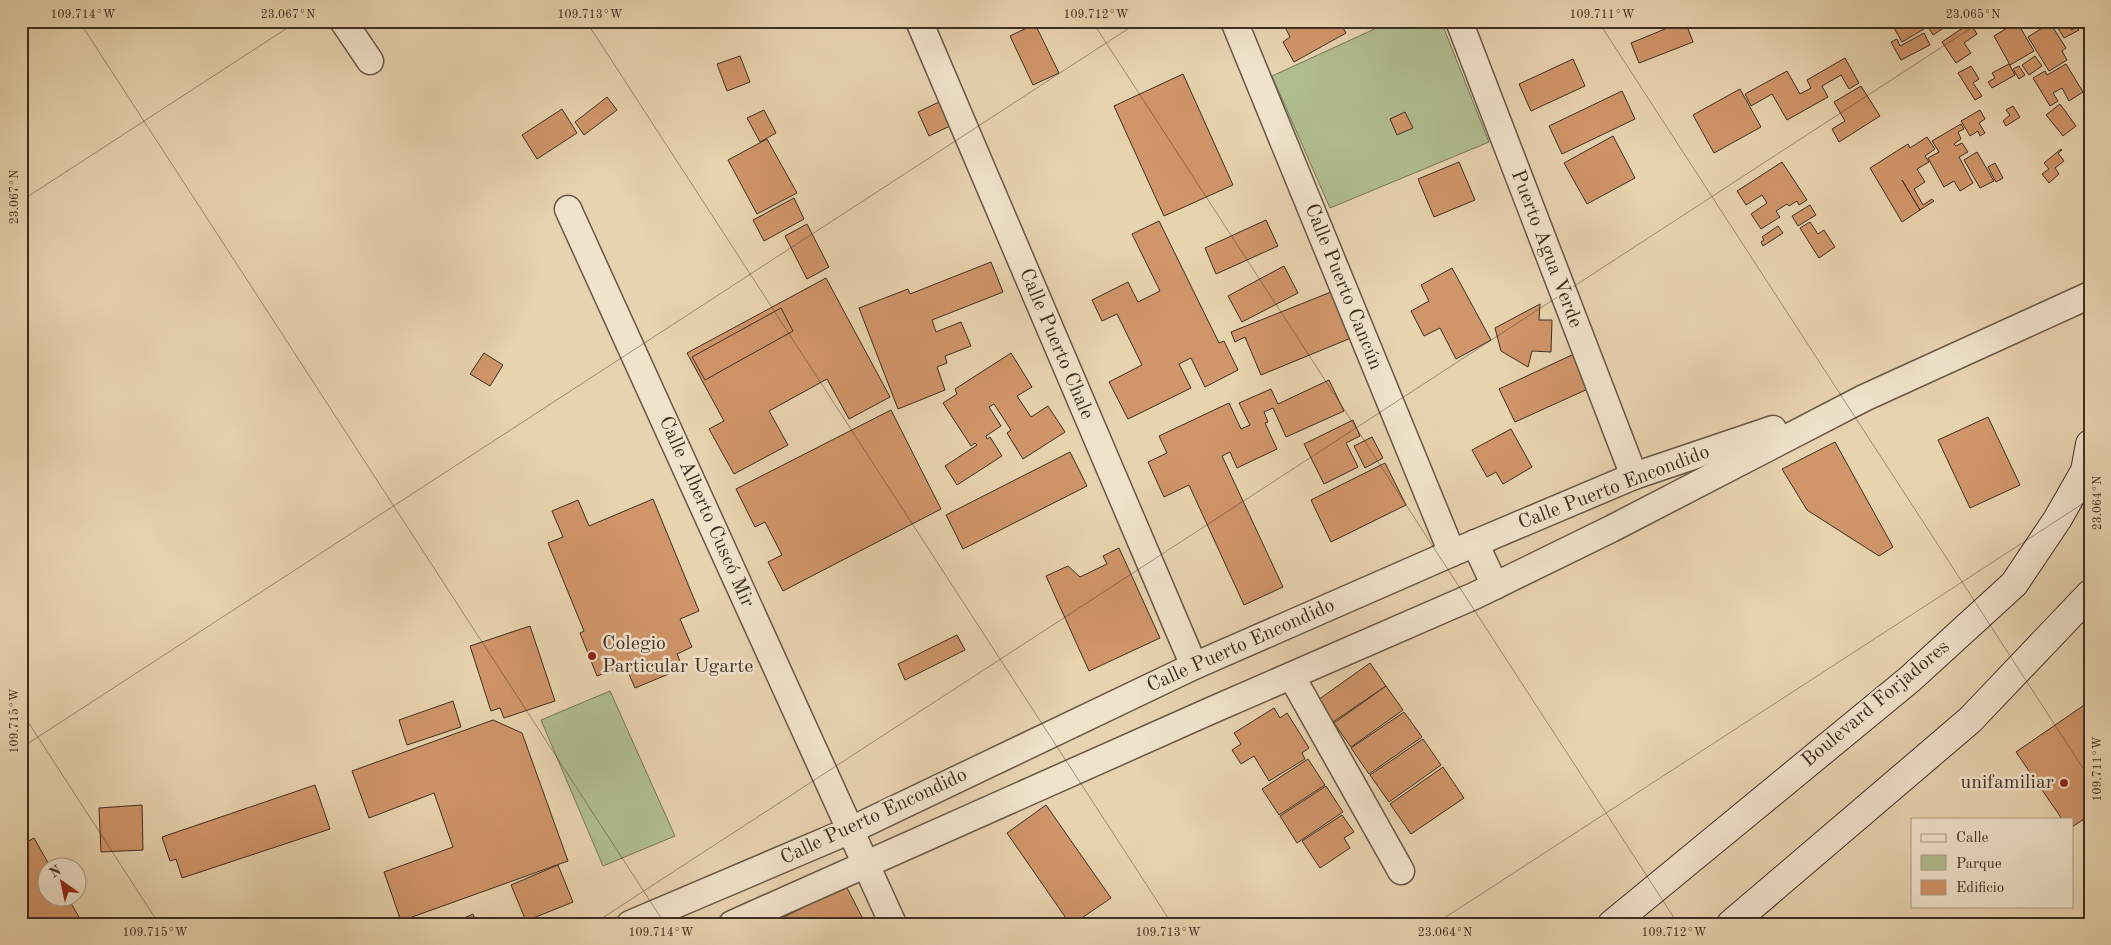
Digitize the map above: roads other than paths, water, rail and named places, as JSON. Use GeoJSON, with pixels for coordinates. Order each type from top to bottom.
{"type":"FeatureCollection","features":[{"type":"Feature","properties":{"kind":"main road","name":"Boulevard Forjadores"},"geometry":{"type":"LineString","coordinates":[[1612,924],[1910,679],[2014,584],[2057,520],[2085,471],[2090,444]]}},
{"type":"Feature","properties":{"kind":"main road"},"geometry":{"type":"LineString","coordinates":[[1731,924],[1970,720],[2090,594]]}},
{"type":"Feature","properties":{"kind":"street"},"geometry":{"type":"LineString","coordinates":[[343,21],[370,61]]}},
{"type":"Feature","properties":{"kind":"street","name":"Calle Puerto Chale"},"geometry":{"type":"LineString","coordinates":[[919,21],[1194,666]]}},
{"type":"Feature","properties":{"kind":"street","name":"Calle Puerto Cancún"},"geometry":{"type":"LineString","coordinates":[[1234,21],[1464,548],[1495,586]]}},
{"type":"Feature","properties":{"kind":"street","name":"Puerto Agua Verde"},"geometry":{"type":"LineString","coordinates":[[1459,21],[1634,476]]}},
{"type":"Feature","properties":{"kind":"street","name":"Calle Alberto Cuscó Mir"},"geometry":{"type":"LineString","coordinates":[[568,209],[893,924]]}},
{"type":"Feature","properties":{"kind":"street","name":"Calle Puerto Encondido"},"geometry":{"type":"LineString","coordinates":[[732,924],[1495,586],[1611,529],[1864,398],[2090,295]]}},
{"type":"Feature","properties":{"kind":"street","name":"Calle Puerto Encondido"},"geometry":{"type":"LineString","coordinates":[[630,924],[851,830],[1194,666],[1464,548],[1634,476],[1864,398]]}},
{"type":"Feature","properties":{"kind":"street"},"geometry":{"type":"LineString","coordinates":[[1292,677],[1401,871]]}},
{"type":"Feature","properties":{"kind":"place","name":"Colegio Particular Ugarte"},"geometry":{"type":"Point","coordinates":[592,656]}},
{"type":"Feature","properties":{"kind":"place","name":"unifamiliar"},"geometry":{"type":"Point","coordinates":[2064,783]}}]}
